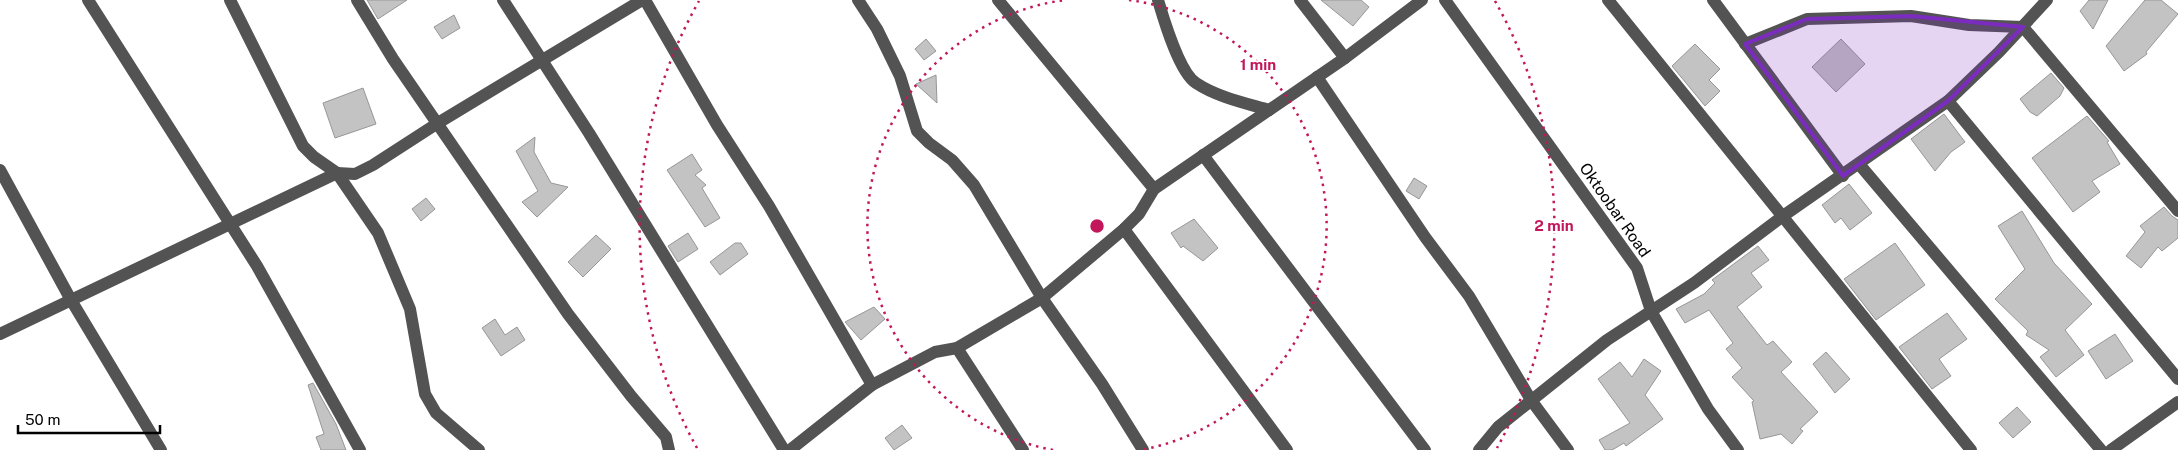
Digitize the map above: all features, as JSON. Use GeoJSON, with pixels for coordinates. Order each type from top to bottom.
{"type":"FeatureCollection","features":[{"type":"Feature","properties":{"kind":"street"},"geometry":{"type":"LineString","coordinates":[[88,0],[257,266],[360,450]]}},
{"type":"Feature","properties":{"kind":"street"},"geometry":{"type":"LineString","coordinates":[[230,0],[303,146],[314,157],[337,173],[378,233],[410,309],[425,394],[436,413],[479,450]]}},
{"type":"Feature","properties":{"kind":"street"},"geometry":{"type":"LineString","coordinates":[[357,0],[393,59],[568,314],[631,396],[666,437],[669,450]]}},
{"type":"Feature","properties":{"kind":"street"},"geometry":{"type":"LineString","coordinates":[[503,0],[589,133],[784,450]]}},
{"type":"Feature","properties":{"kind":"street"},"geometry":{"type":"LineString","coordinates":[[0,334],[337,173],[355,174],[373,166],[438,123],[644,0],[717,124],[769,206],[872,385]]}},
{"type":"Feature","properties":{"kind":"street"},"geometry":{"type":"LineString","coordinates":[[858,0],[877,29],[900,76],[917,131],[929,143],[952,160],[974,186],[1042,298],[1102,384],[1143,450]]}},
{"type":"Feature","properties":{"kind":"street"},"geometry":{"type":"LineString","coordinates":[[998,0],[1154,189]]}},
{"type":"Feature","properties":{"kind":"street"},"geometry":{"type":"LineString","coordinates":[[1158,0],[1180,62],[1195,82],[1232,99],[1269,110]]}},
{"type":"Feature","properties":{"kind":"street"},"geometry":{"type":"LineString","coordinates":[[1300,0],[1345,58]]}},
{"type":"Feature","properties":{"kind":"street"},"geometry":{"type":"LineString","coordinates":[[790,450],[872,385],[935,352],[956,348],[1042,298],[1124,229],[1139,214],[1154,189],[1345,58],[1422,0]]}},
{"type":"Feature","properties":{"kind":"street","name":"Oktoobar Road"},"geometry":{"type":"LineString","coordinates":[[1444,0],[1637,268],[1651,311],[1708,410],[1738,450]]}},
{"type":"Feature","properties":{"kind":"street"},"geometry":{"type":"LineString","coordinates":[[1608,0],[1971,450]]}},
{"type":"Feature","properties":{"kind":"street"},"geometry":{"type":"LineString","coordinates":[[1713,0],[1843,176]]}},
{"type":"Feature","properties":{"kind":"street"},"geometry":{"type":"LineString","coordinates":[[1479,450],[1498,427],[1607,340],[1694,283],[1783,216],[1948,101],[2023,27],[2047,0]]}},
{"type":"Feature","properties":{"kind":"street"},"geometry":{"type":"LineString","coordinates":[[1745,44],[1807,20],[1911,16],[1969,24],[2023,27],[2178,211]]}},
{"type":"Feature","properties":{"kind":"street"},"geometry":{"type":"LineString","coordinates":[[1317,77],[1425,237],[1469,296],[1531,400],[1568,450]]}},
{"type":"Feature","properties":{"kind":"street"},"geometry":{"type":"LineString","coordinates":[[1948,101],[2178,379]]}},
{"type":"Feature","properties":{"kind":"street"},"geometry":{"type":"LineString","coordinates":[[1203,155],[1424,450]]}},
{"type":"Feature","properties":{"kind":"street"},"geometry":{"type":"LineString","coordinates":[[1859,164],[2101,450]]}},
{"type":"Feature","properties":{"kind":"street"},"geometry":{"type":"LineString","coordinates":[[0,170],[71,300],[161,450]]}},
{"type":"Feature","properties":{"kind":"street"},"geometry":{"type":"LineString","coordinates":[[1124,229],[1287,450]]}},
{"type":"Feature","properties":{"kind":"street"},"geometry":{"type":"LineString","coordinates":[[956,348],[1023,450]]}},
{"type":"Feature","properties":{"kind":"street"},"geometry":{"type":"LineString","coordinates":[[2111,450],[2178,402]]}},
{"type":"Feature","properties":{"kind":"highlighted area"},"geometry":{"type":"Polygon","coordinates":[[[1911,16],[2023,27],[1948,101],[1843,176],[1745,44],[1807,19],[1911,16]]]}},
{"type":"Feature","properties":{"kind":"building"},"geometry":{"type":"Polygon","coordinates":[[[367,0],[407,0],[378,19],[367,0]]]}},
{"type":"Feature","properties":{"kind":"building"},"geometry":{"type":"Polygon","coordinates":[[[1321,0],[1361,0],[1369,7],[1353,26],[1321,0]]]}},
{"type":"Feature","properties":{"kind":"building"},"geometry":{"type":"Polygon","coordinates":[[[2089,0],[2108,0],[2093,29],[2080,11],[2089,0]]]}},
{"type":"Feature","properties":{"kind":"building"},"geometry":{"type":"Polygon","coordinates":[[[2145,0],[2161,0],[2178,14],[2146,52],[2147,54],[2124,71],[2106,46],[2145,0]]]}},
{"type":"Feature","properties":{"kind":"building"},"geometry":{"type":"Polygon","coordinates":[[[454,15],[460,28],[442,39],[434,27],[454,15]]]}},
{"type":"Feature","properties":{"kind":"building"},"geometry":{"type":"Polygon","coordinates":[[[926,39],[936,51],[924,60],[915,49],[926,39]]]}},
{"type":"Feature","properties":{"kind":"building"},"geometry":{"type":"Polygon","coordinates":[[[1841,39],[1865,64],[1836,92],[1812,67],[1841,39]]]}},
{"type":"Feature","properties":{"kind":"building"},"geometry":{"type":"Polygon","coordinates":[[[1695,44],[1720,69],[1709,80],[1720,91],[1705,106],[1672,66],[1695,44]]]}},
{"type":"Feature","properties":{"kind":"building"},"geometry":{"type":"Polygon","coordinates":[[[2051,73],[2064,88],[2060,96],[2037,116],[2030,112],[2020,99],[2051,73]]]}},
{"type":"Feature","properties":{"kind":"building"},"geometry":{"type":"Polygon","coordinates":[[[936,75],[937,103],[916,84],[936,75]]]}},
{"type":"Feature","properties":{"kind":"building"},"geometry":{"type":"Polygon","coordinates":[[[363,88],[376,124],[335,138],[323,103],[363,88]]]}},
{"type":"Feature","properties":{"kind":"building"},"geometry":{"type":"Polygon","coordinates":[[[1944,114],[1965,142],[1951,152],[1935,171],[1911,139],[1944,114]]]}},
{"type":"Feature","properties":{"kind":"building"},"geometry":{"type":"Polygon","coordinates":[[[2087,116],[2109,141],[2107,142],[2120,164],[2092,181],[2100,192],[2073,212],[2032,158],[2087,116]]]}},
{"type":"Feature","properties":{"kind":"building"},"geometry":{"type":"Polygon","coordinates":[[[535,137],[534,152],[551,183],[568,187],[537,217],[522,202],[538,191],[516,151],[535,137]]]}},
{"type":"Feature","properties":{"kind":"building"},"geometry":{"type":"Polygon","coordinates":[[[692,154],[702,170],[695,175],[706,185],[702,188],[720,218],[705,227],[667,170],[692,154]]]}},
{"type":"Feature","properties":{"kind":"building"},"geometry":{"type":"Polygon","coordinates":[[[1414,178],[1427,186],[1419,199],[1406,191],[1414,178]]]}},
{"type":"Feature","properties":{"kind":"building"},"geometry":{"type":"Polygon","coordinates":[[[1849,184],[1872,213],[1850,230],[1841,218],[1835,223],[1822,205],[1849,184]]]}},
{"type":"Feature","properties":{"kind":"building"},"geometry":{"type":"Polygon","coordinates":[[[426,198],[435,209],[421,221],[412,209],[426,198]]]}},
{"type":"Feature","properties":{"kind":"building"},"geometry":{"type":"Polygon","coordinates":[[[2164,207],[2178,220],[2178,238],[2162,251],[2158,247],[2141,268],[2126,256],[2145,232],[2140,226],[2164,207]]]}},
{"type":"Feature","properties":{"kind":"building"},"geometry":{"type":"Polygon","coordinates":[[[2022,211],[2054,263],[2092,304],[2065,330],[2084,355],[2056,377],[2040,357],[2049,350],[2026,335],[2028,331],[1995,299],[2025,269],[1998,226],[2022,211]]]}},
{"type":"Feature","properties":{"kind":"building"},"geometry":{"type":"Polygon","coordinates":[[[1194,219],[1218,248],[1203,261],[1183,246],[1181,248],[1171,233],[1194,219]]]}},
{"type":"Feature","properties":{"kind":"building"},"geometry":{"type":"Polygon","coordinates":[[[688,233],[698,249],[678,262],[668,246],[688,233]]]}},
{"type":"Feature","properties":{"kind":"building"},"geometry":{"type":"Polygon","coordinates":[[[596,235],[611,249],[583,277],[568,262],[596,235]]]}},
{"type":"Feature","properties":{"kind":"building"},"geometry":{"type":"Polygon","coordinates":[[[735,243],[741,243],[748,254],[720,275],[710,262],[735,243]]]}},
{"type":"Feature","properties":{"kind":"building"},"geometry":{"type":"Polygon","coordinates":[[[1895,243],[1925,285],[1876,320],[1844,279],[1895,243]]]}},
{"type":"Feature","properties":{"kind":"building"},"geometry":{"type":"Polygon","coordinates":[[[1758,246],[1769,260],[1751,273],[1762,287],[1737,307],[1767,345],[1773,341],[1792,362],[1781,372],[1818,412],[1800,429],[1803,431],[1792,444],[1781,434],[1760,439],[1752,402],[1754,401],[1732,377],[1742,368],[1726,349],[1733,343],[1709,310],[1685,323],[1676,309],[1704,294],[1715,283],[1712,280],[1758,246]]]}},
{"type":"Feature","properties":{"kind":"building"},"geometry":{"type":"Polygon","coordinates":[[[874,307],[885,319],[861,340],[845,322],[874,307]]]}},
{"type":"Feature","properties":{"kind":"building"},"geometry":{"type":"Polygon","coordinates":[[[1947,313],[1967,339],[1939,359],[1951,376],[1932,389],[1899,347],[1947,313]]]}},
{"type":"Feature","properties":{"kind":"building"},"geometry":{"type":"Polygon","coordinates":[[[495,319],[505,335],[517,327],[525,340],[501,356],[482,328],[495,319]]]}},
{"type":"Feature","properties":{"kind":"building"},"geometry":{"type":"Polygon","coordinates":[[[2115,334],[2133,361],[2106,379],[2088,351],[2115,334]]]}},
{"type":"Feature","properties":{"kind":"building"},"geometry":{"type":"Polygon","coordinates":[[[1826,352],[1850,379],[1835,393],[1813,364],[1826,352]]]}},
{"type":"Feature","properties":{"kind":"building"},"geometry":{"type":"Polygon","coordinates":[[[1644,359],[1661,371],[1645,395],[1663,419],[1626,446],[1624,443],[1612,450],[1605,450],[1599,440],[1630,423],[1598,379],[1620,362],[1632,377],[1644,359]]]}},
{"type":"Feature","properties":{"kind":"building"},"geometry":{"type":"Polygon","coordinates":[[[313,383],[336,424],[346,450],[321,450],[316,437],[324,434],[308,385],[313,383]]]}},
{"type":"Feature","properties":{"kind":"building"},"geometry":{"type":"Polygon","coordinates":[[[2017,407],[2031,422],[2013,438],[1999,423],[2017,407]]]}},
{"type":"Feature","properties":{"kind":"building"},"geometry":{"type":"Polygon","coordinates":[[[902,425],[912,438],[894,450],[885,438],[902,425]]]}}]}
